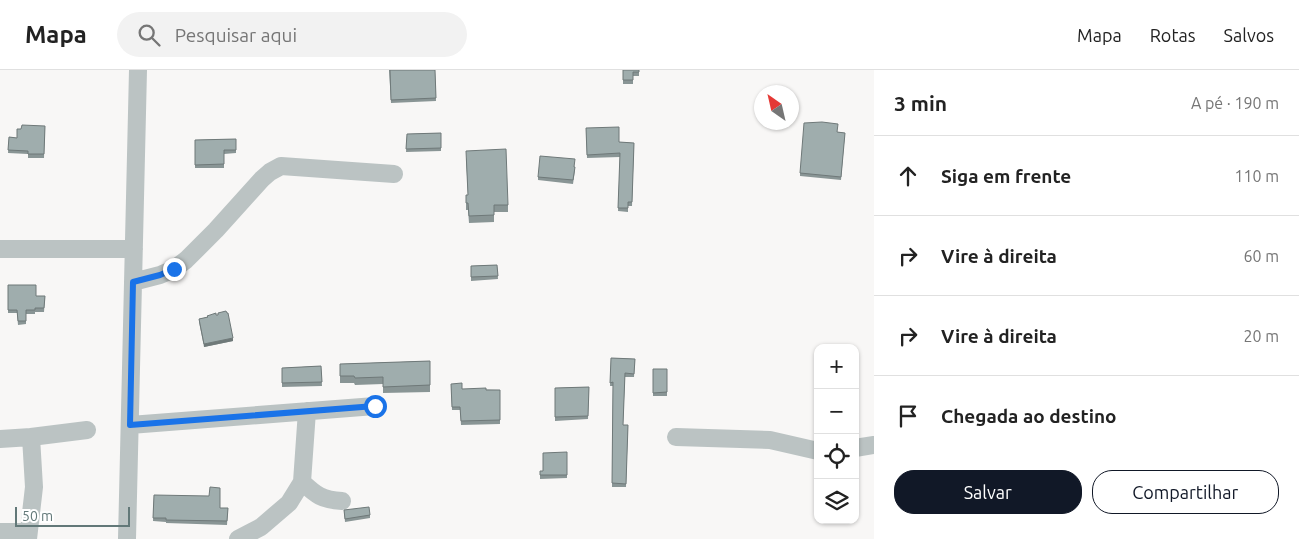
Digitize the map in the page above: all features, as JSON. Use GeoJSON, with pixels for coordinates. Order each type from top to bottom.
{"type":"FeatureCollection","features":[{"type":"Feature","properties":{"kind":"street"},"geometry":{"type":"LineString","coordinates":[[127,539],[138,70]]}},
{"type":"Feature","properties":{"kind":"street"},"geometry":{"type":"LineString","coordinates":[[133,282],[160,275],[174,269],[186,260],[216,230],[262,178],[281,166],[394,174]]}},
{"type":"Feature","properties":{"kind":"street"},"geometry":{"type":"LineString","coordinates":[[0,249],[134,249]]}},
{"type":"Feature","properties":{"kind":"street"},"geometry":{"type":"LineString","coordinates":[[130,425],[375,406]]}},
{"type":"Feature","properties":{"kind":"street"},"geometry":{"type":"LineString","coordinates":[[238,539],[261,527],[289,503],[302,482],[307,411]]}},
{"type":"Feature","properties":{"kind":"street"},"geometry":{"type":"LineString","coordinates":[[0,438],[31,437],[87,430]]}},
{"type":"Feature","properties":{"kind":"street"},"geometry":{"type":"LineString","coordinates":[[0,532],[28,535],[34,487],[31,437]]}},
{"type":"Feature","properties":{"kind":"street"},"geometry":{"type":"LineString","coordinates":[[676,437],[770,440],[814,450]]}},
{"type":"Feature","properties":{"kind":"street"},"geometry":{"type":"LineString","coordinates":[[859,447],[874,445]]}},
{"type":"Feature","properties":{"kind":"street"},"geometry":{"type":"LineString","coordinates":[[302,482],[315,494],[331,501],[342,501]]}},
{"type":"Feature","properties":{"kind":"building"},"geometry":{"type":"Polygon","coordinates":[[[390,70],[435,70],[436,98],[391,100],[390,70]]]}},
{"type":"Feature","properties":{"kind":"building"},"geometry":{"type":"Polygon","coordinates":[[[623,70],[639,70],[639,72],[633,72],[633,80],[623,80],[623,70]]]}},
{"type":"Feature","properties":{"kind":"building"},"geometry":{"type":"Polygon","coordinates":[[[822,122],[838,124],[837,132],[845,133],[841,177],[800,173],[804,123],[822,122]]]}},
{"type":"Feature","properties":{"kind":"building"},"geometry":{"type":"Polygon","coordinates":[[[22,125],[45,126],[44,154],[28,154],[28,151],[8,150],[9,137],[17,138],[17,129],[21,129],[22,125]]]}},
{"type":"Feature","properties":{"kind":"building"},"geometry":{"type":"Polygon","coordinates":[[[619,127],[619,142],[634,143],[632,202],[628,202],[628,208],[618,208],[620,153],[587,155],[586,128],[619,127]]]}},
{"type":"Feature","properties":{"kind":"building"},"geometry":{"type":"Polygon","coordinates":[[[441,133],[441,148],[406,149],[407,134],[441,133]]]}},
{"type":"Feature","properties":{"kind":"building"},"geometry":{"type":"Polygon","coordinates":[[[236,139],[236,150],[224,150],[224,164],[195,165],[195,140],[236,139]]]}},
{"type":"Feature","properties":{"kind":"building"},"geometry":{"type":"Polygon","coordinates":[[[506,149],[508,205],[494,205],[494,215],[469,216],[468,203],[466,203],[466,195],[468,195],[466,151],[506,149]]]}},
{"type":"Feature","properties":{"kind":"building"},"geometry":{"type":"Polygon","coordinates":[[[540,156],[575,159],[573,180],[538,177],[540,156]]]}},
{"type":"Feature","properties":{"kind":"building"},"geometry":{"type":"Polygon","coordinates":[[[497,265],[498,276],[471,277],[471,266],[497,265]]]}},
{"type":"Feature","properties":{"kind":"building"},"geometry":{"type":"Polygon","coordinates":[[[8,285],[36,285],[36,296],[45,296],[44,308],[26,310],[26,321],[18,321],[17,310],[8,310],[8,285]]]}},
{"type":"Feature","properties":{"kind":"building"},"geometry":{"type":"Polygon","coordinates":[[[226,311],[233,338],[204,344],[199,319],[216,313],[218,315],[218,313],[226,311]]]}},
{"type":"Feature","properties":{"kind":"building"},"geometry":{"type":"Polygon","coordinates":[[[611,358],[635,359],[634,374],[625,373],[623,425],[628,425],[626,484],[612,483],[613,382],[610,383],[611,358]]]}},
{"type":"Feature","properties":{"kind":"building"},"geometry":{"type":"Polygon","coordinates":[[[430,361],[430,385],[383,387],[383,377],[355,378],[354,376],[340,376],[340,364],[430,361]]]}},
{"type":"Feature","properties":{"kind":"building"},"geometry":{"type":"Polygon","coordinates":[[[321,366],[322,382],[282,383],[282,368],[321,366]]]}},
{"type":"Feature","properties":{"kind":"building"},"geometry":{"type":"Polygon","coordinates":[[[653,369],[667,369],[667,392],[653,393],[653,369]]]}},
{"type":"Feature","properties":{"kind":"building"},"geometry":{"type":"Polygon","coordinates":[[[462,383],[462,389],[486,388],[486,390],[500,390],[500,420],[461,421],[460,407],[452,407],[451,384],[462,383]]]}},
{"type":"Feature","properties":{"kind":"building"},"geometry":{"type":"Polygon","coordinates":[[[589,387],[588,416],[555,417],[555,388],[589,387]]]}},
{"type":"Feature","properties":{"kind":"building"},"geometry":{"type":"Polygon","coordinates":[[[567,452],[567,475],[540,475],[540,471],[543,471],[543,453],[567,452]]]}},
{"type":"Feature","properties":{"kind":"building"},"geometry":{"type":"Polygon","coordinates":[[[210,487],[220,488],[220,508],[228,508],[227,521],[153,518],[154,495],[209,496],[210,487]]]}},
{"type":"Feature","properties":{"kind":"building"},"geometry":{"type":"Polygon","coordinates":[[[369,507],[370,515],[345,519],[344,510],[369,507]]]}},
{"type":"Feature","properties":{"kind":"route"},"geometry":{"type":"LineString","coordinates":[[174,269],[133,282],[130,425],[375,406]]}}]}
